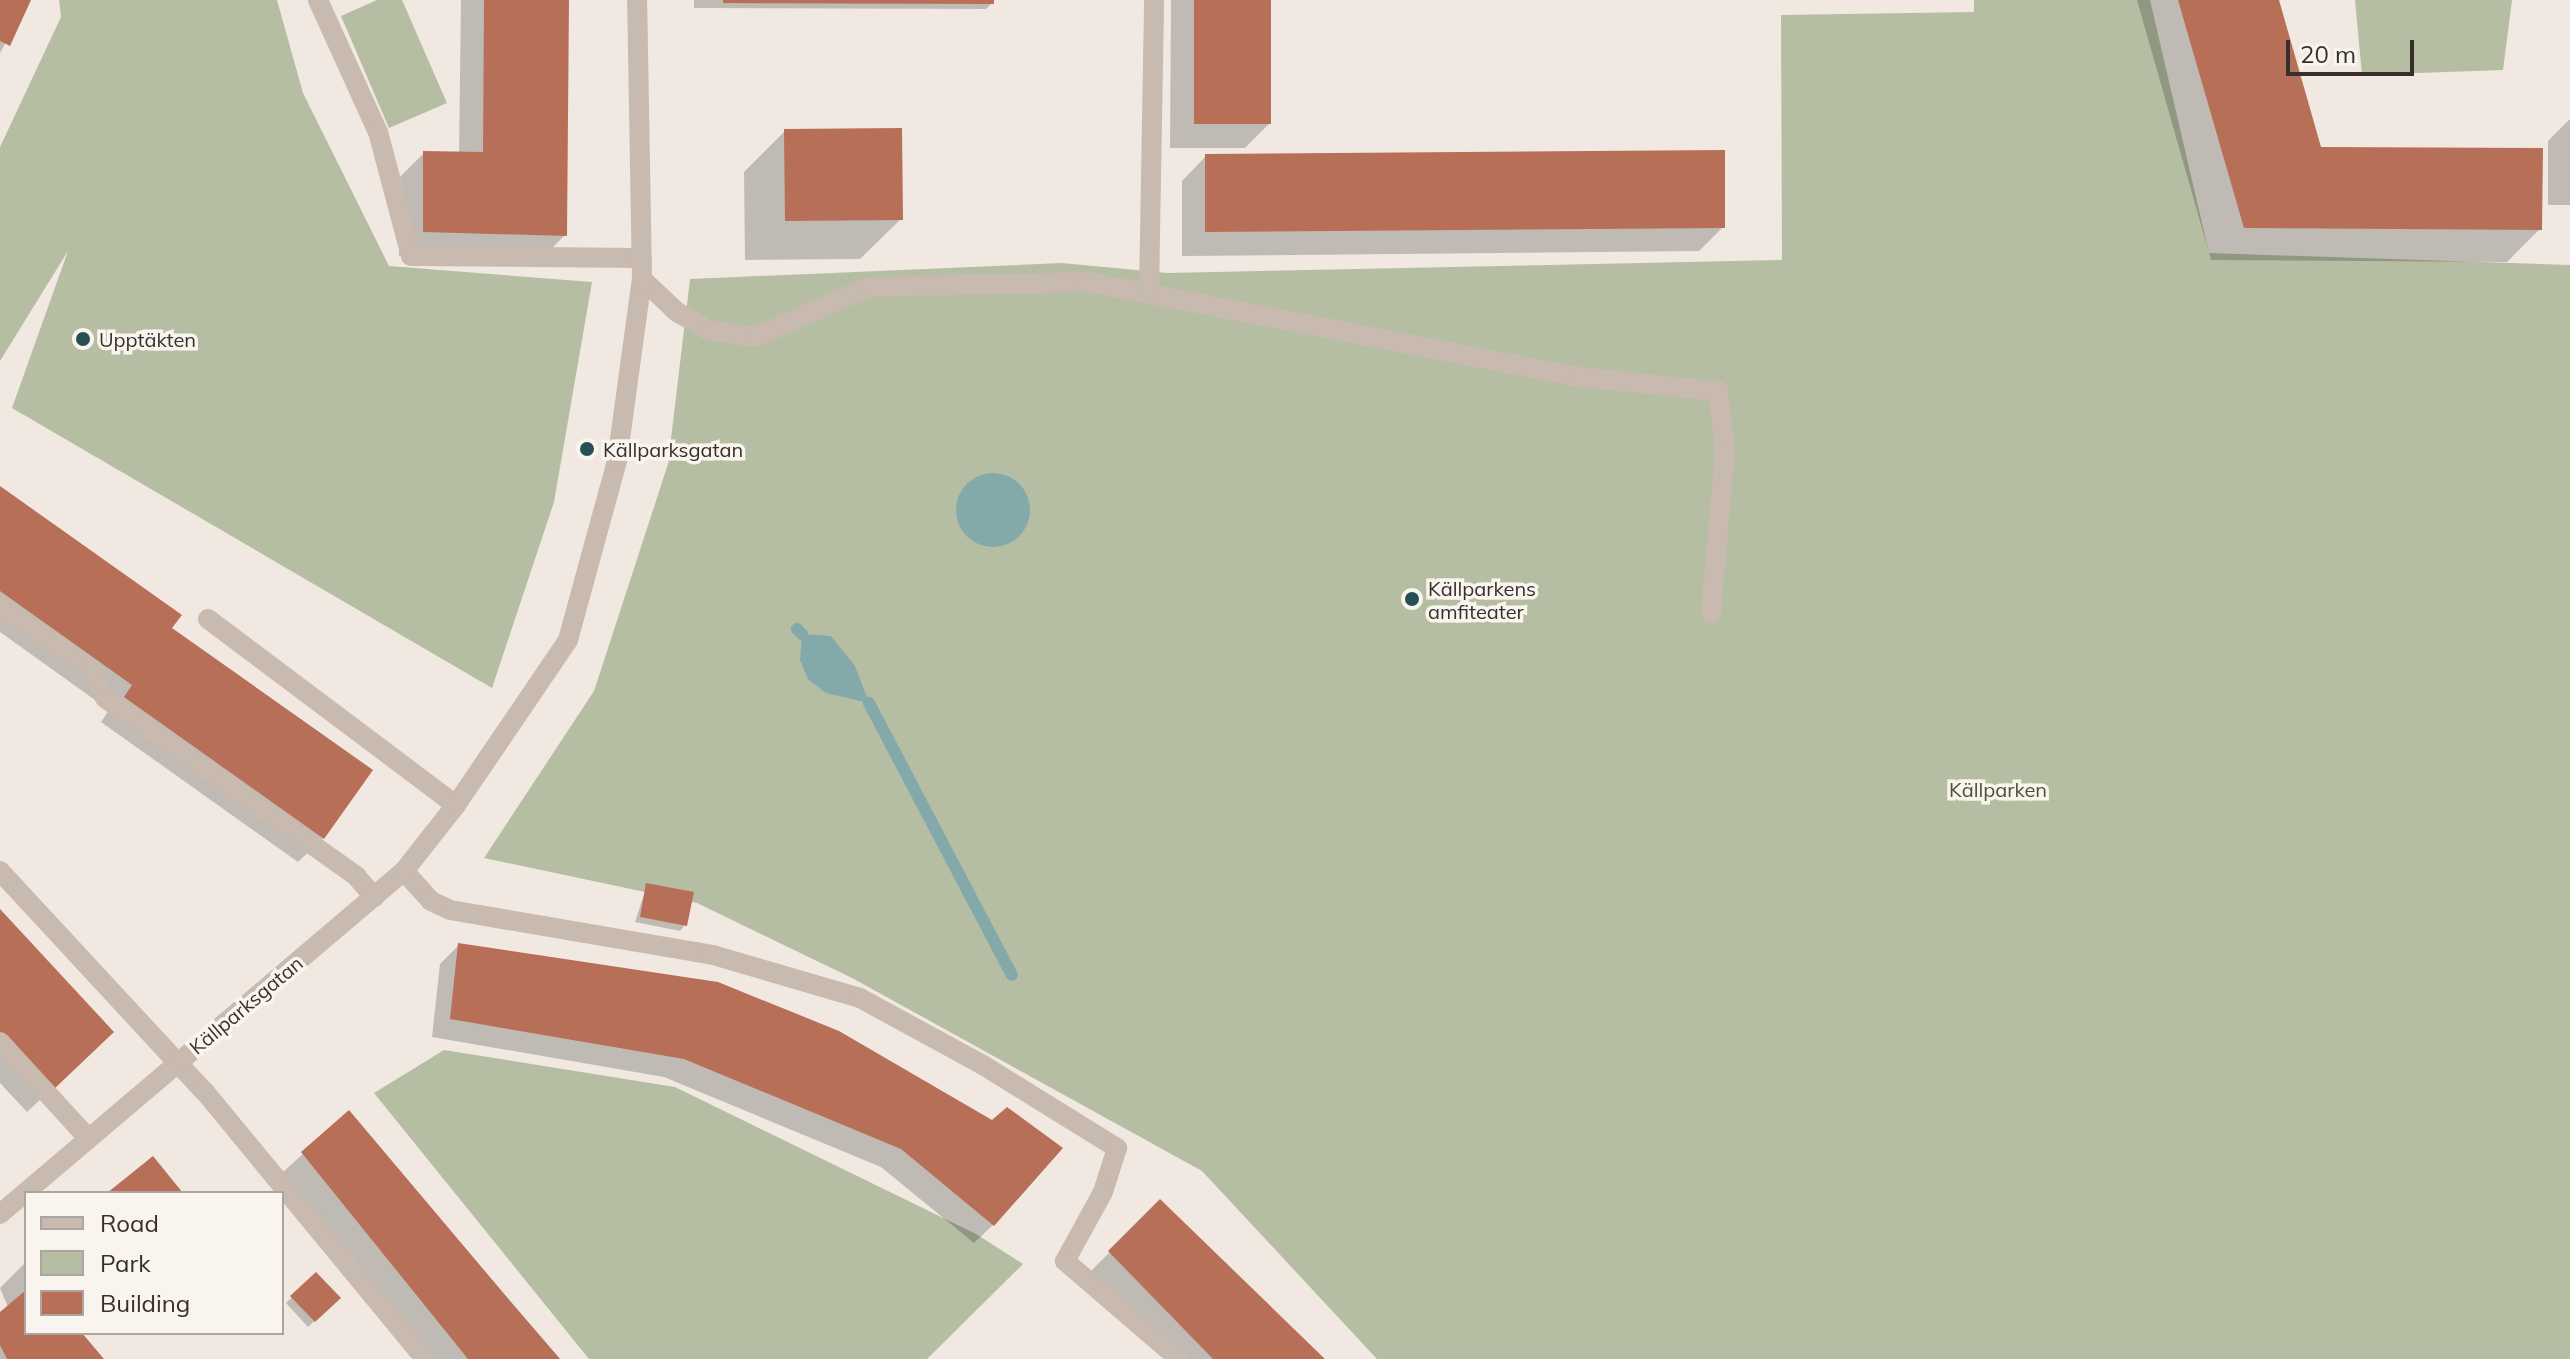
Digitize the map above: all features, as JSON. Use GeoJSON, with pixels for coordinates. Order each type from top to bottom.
{"type":"FeatureCollection","features":[{"type":"Feature","properties":{"kind":"street"},"geometry":{"type":"LineString","coordinates":[[318,0],[378,132],[411,256],[642,258]]}},
{"type":"Feature","properties":{"kind":"street","name":"Källparksgatan"},"geometry":{"type":"LineString","coordinates":[[26,1191],[404,871],[456,805],[568,640],[617,461],[642,279],[637,0]]}},
{"type":"Feature","properties":{"kind":"street"},"geometry":{"type":"LineString","coordinates":[[1149,293],[1154,0]]}},
{"type":"Feature","properties":{"kind":"street"},"geometry":{"type":"LineString","coordinates":[[642,279],[677,312],[708,330],[755,337],[869,287],[1088,282],[1579,377],[1718,391],[1725,450],[1711,613]]}},
{"type":"Feature","properties":{"kind":"street"},"geometry":{"type":"LineString","coordinates":[[0,606],[91,669],[105,698],[356,876],[374,897]]}},
{"type":"Feature","properties":{"kind":"street"},"geometry":{"type":"LineString","coordinates":[[208,619],[456,805]]}},
{"type":"Feature","properties":{"kind":"street"},"geometry":{"type":"LineString","coordinates":[[0,871],[178,1063],[425,1359]]}},
{"type":"Feature","properties":{"kind":"street"},"geometry":{"type":"LineString","coordinates":[[404,871],[431,901],[450,910],[713,955],[860,998],[983,1065],[1117,1148],[1103,1192],[1065,1261],[1179,1359]]}},
{"type":"Feature","properties":{"kind":"street"},"geometry":{"type":"LineString","coordinates":[[0,1042],[87,1137]]}},
{"type":"Feature","properties":{"kind":"street","name":"Källparksgatan"},"geometry":{"type":"LineString","coordinates":[[0,1214],[24,1193]]}},
{"type":"Feature","properties":{"kind":"green space"},"geometry":{"type":"Polygon","coordinates":[[[59,0],[277,0],[303,93],[389,266],[592,282],[554,502],[492,688],[12,408],[68,251],[0,361],[0,147],[61,17],[59,0]]]}},
{"type":"Feature","properties":{"kind":"green space"},"geometry":{"type":"Polygon","coordinates":[[[377,0],[402,0],[447,103],[389,128],[341,16],[377,0]]]}},
{"type":"Feature","properties":{"kind":"green space","name":"Källparken"},"geometry":{"type":"Polygon","coordinates":[[[1974,0],[2150,0],[2209,253],[2570,265],[2570,1359],[1377,1359],[1202,1171],[852,978],[697,903],[484,858],[594,691],[668,464],[690,279],[1062,263],[1168,273],[1782,260],[1781,15],[1974,12],[1974,0]]]}},
{"type":"Feature","properties":{"kind":"green space"},"geometry":{"type":"Polygon","coordinates":[[[2355,0],[2512,0],[2503,70],[2362,75],[2355,0]]]}},
{"type":"Feature","properties":{"kind":"green space"},"geometry":{"type":"Polygon","coordinates":[[[444,1050],[675,1087],[976,1234],[1023,1264],[927,1359],[589,1359],[374,1093],[444,1050]]]}},
{"type":"Feature","properties":{"kind":"water"},"geometry":{"type":"Polygon","coordinates":[[[986,473],[1000,473],[1014,479],[1024,489],[1030,510],[1028,524],[1014,541],[1000,547],[986,547],[972,541],[962,531],[956,517],[956,503],[962,489],[972,479],[986,473]]]}},
{"type":"Feature","properties":{"kind":"water"},"geometry":{"type":"Polygon","coordinates":[[[802,634],[831,636],[855,666],[869,703],[826,693],[808,679],[800,660],[802,634]]]}},
{"type":"Feature","properties":{"kind":"building"},"geometry":{"type":"Polygon","coordinates":[[[0,0],[31,0],[10,46],[0,41],[0,0]]]}},
{"type":"Feature","properties":{"kind":"building"},"geometry":{"type":"Polygon","coordinates":[[[484,0],[569,0],[567,236],[423,232],[423,151],[483,152],[484,0]]]}},
{"type":"Feature","properties":{"kind":"building"},"geometry":{"type":"Polygon","coordinates":[[[723,0],[994,0],[994,4],[723,3],[723,0]]]}},
{"type":"Feature","properties":{"kind":"building"},"geometry":{"type":"Polygon","coordinates":[[[1194,0],[1271,0],[1271,124],[1194,124],[1194,0]]]}},
{"type":"Feature","properties":{"kind":"building"},"geometry":{"type":"Polygon","coordinates":[[[2178,0],[2279,0],[2321,147],[2543,148],[2542,230],[2244,228],[2178,0]]]}},
{"type":"Feature","properties":{"kind":"building"},"geometry":{"type":"Polygon","coordinates":[[[902,128],[903,220],[785,221],[784,129],[902,128]]]}},
{"type":"Feature","properties":{"kind":"building"},"geometry":{"type":"Polygon","coordinates":[[[1725,150],[1725,228],[1205,232],[1205,154],[1725,150]]]}},
{"type":"Feature","properties":{"kind":"building"},"geometry":{"type":"Polygon","coordinates":[[[0,486],[182,615],[172,628],[373,770],[324,839],[124,697],[132,685],[0,591],[0,486]]]}},
{"type":"Feature","properties":{"kind":"building"},"geometry":{"type":"Polygon","coordinates":[[[646,883],[694,892],[687,926],[640,917],[646,883]]]}},
{"type":"Feature","properties":{"kind":"building"},"geometry":{"type":"Polygon","coordinates":[[[0,909],[114,1032],[53,1090],[0,1033],[0,909]]]}},
{"type":"Feature","properties":{"kind":"building"},"geometry":{"type":"Polygon","coordinates":[[[458,943],[718,982],[839,1031],[992,1120],[1007,1107],[1063,1148],[994,1226],[901,1149],[684,1059],[450,1019],[458,943]]]}},
{"type":"Feature","properties":{"kind":"building"},"geometry":{"type":"Polygon","coordinates":[[[349,1110],[560,1359],[468,1359],[301,1152],[349,1110]]]}},
{"type":"Feature","properties":{"kind":"building"},"geometry":{"type":"Polygon","coordinates":[[[153,1156],[181,1191],[109,1191],[153,1156]]]}},
{"type":"Feature","properties":{"kind":"building"},"geometry":{"type":"Polygon","coordinates":[[[1160,1199],[1325,1359],[1213,1359],[1108,1251],[1160,1199]]]}},
{"type":"Feature","properties":{"kind":"building"},"geometry":{"type":"Polygon","coordinates":[[[316,1272],[341,1298],[315,1322],[290,1296],[316,1272]]]}},
{"type":"Feature","properties":{"kind":"building"},"geometry":{"type":"Polygon","coordinates":[[[24,1292],[24,1335],[84,1335],[104,1359],[7,1359],[0,1345],[0,1312],[24,1292]]]}},
{"type":"Feature","properties":{"kind":"waterway"},"geometry":{"type":"LineString","coordinates":[[797,629],[802,634]]}},
{"type":"Feature","properties":{"kind":"waterway"},"geometry":{"type":"LineString","coordinates":[[869,703],[1012,975]]}},
{"type":"Feature","properties":{"kind":"place","name":"Upptäkten"},"geometry":{"type":"Point","coordinates":[83,339]}},
{"type":"Feature","properties":{"kind":"place","name":"Källparksgatan"},"geometry":{"type":"Point","coordinates":[587,449]}},
{"type":"Feature","properties":{"kind":"place","name":"Källparkens amfiteater"},"geometry":{"type":"Point","coordinates":[1412,599]}}]}
